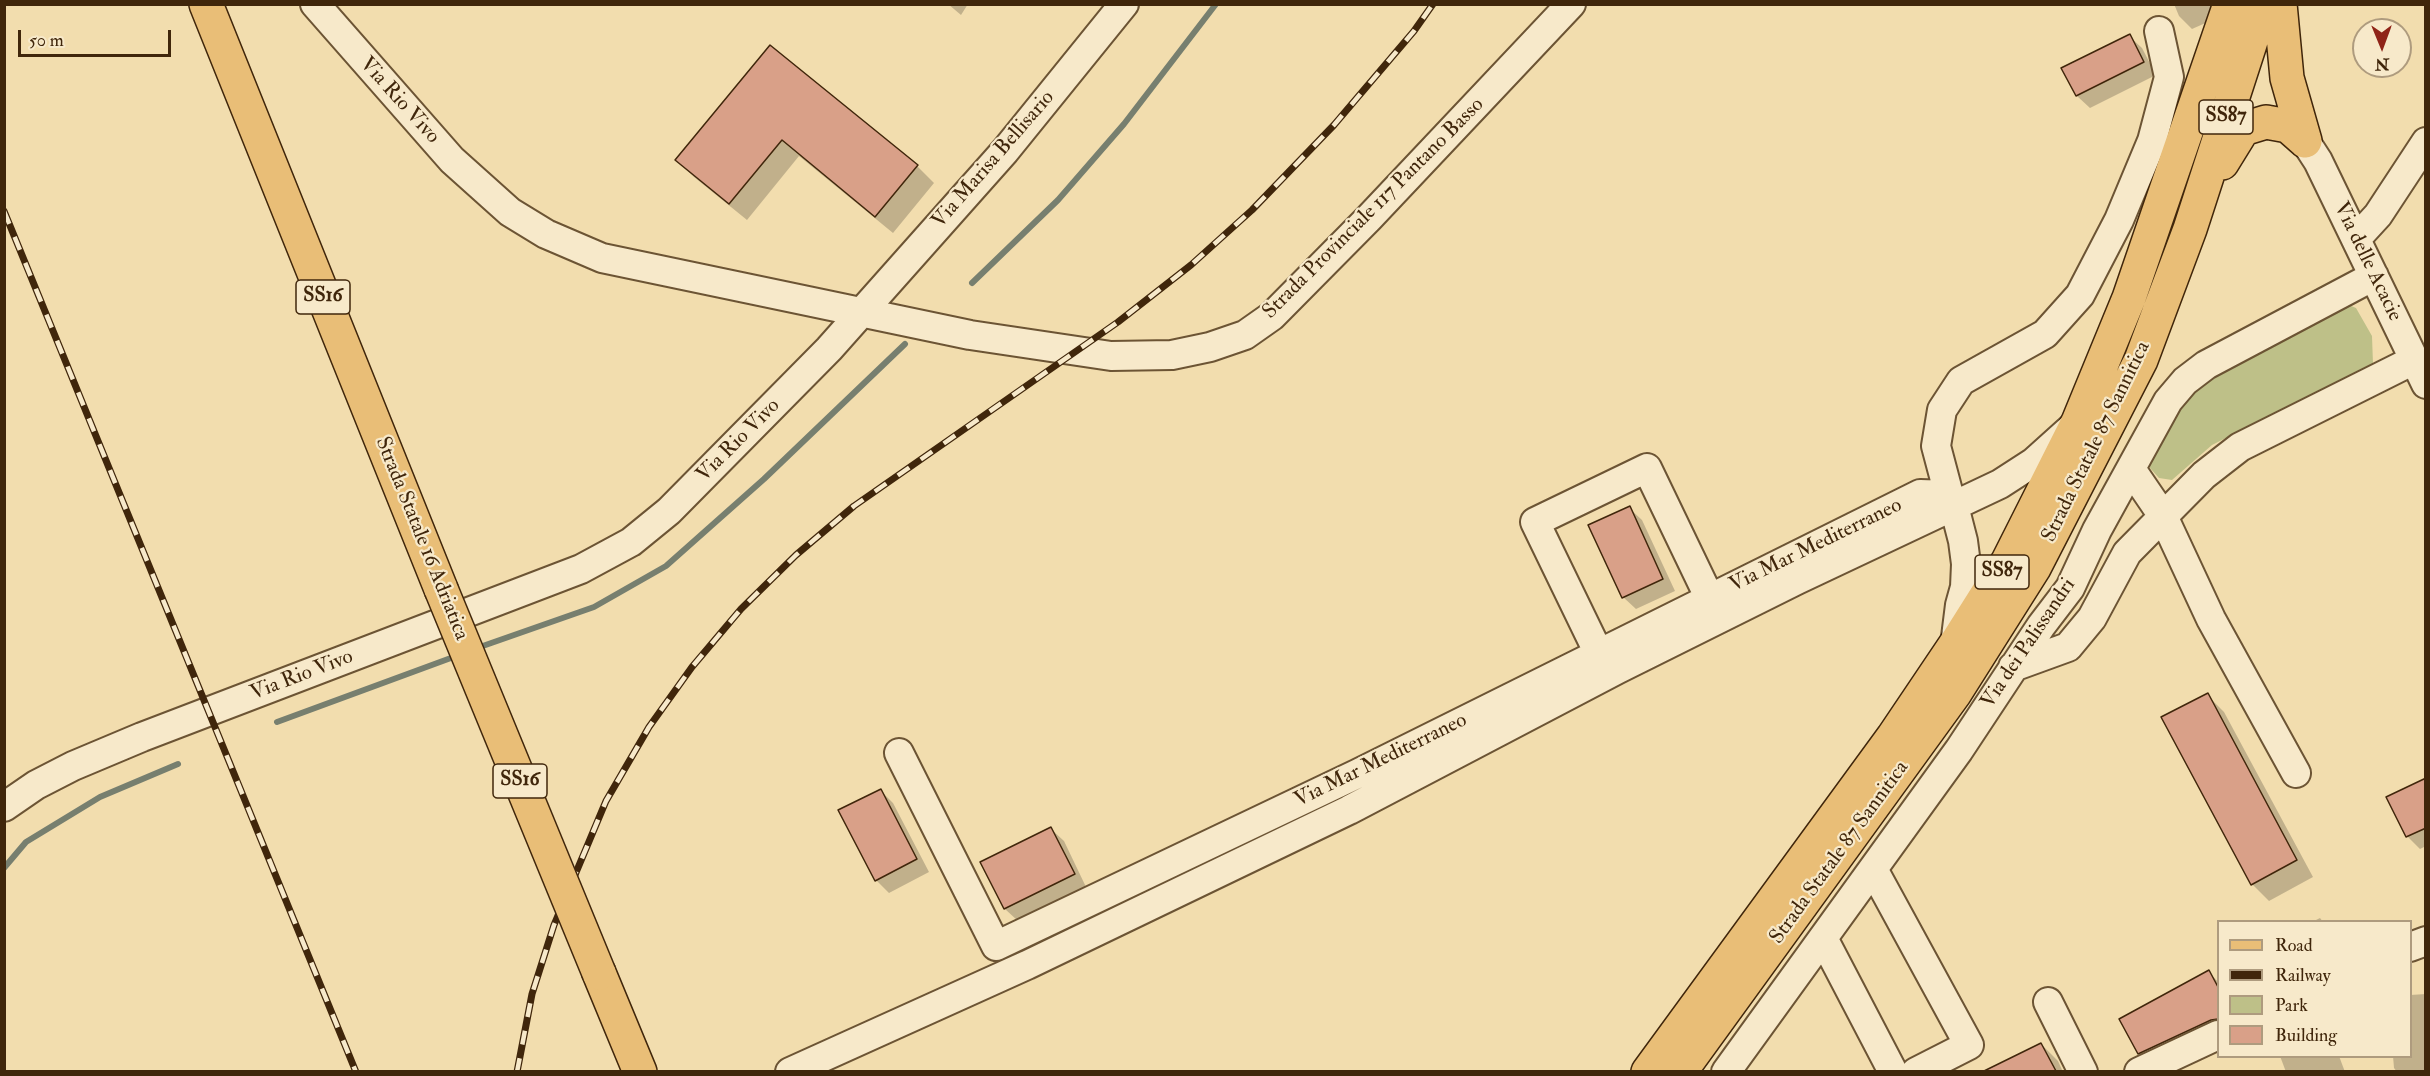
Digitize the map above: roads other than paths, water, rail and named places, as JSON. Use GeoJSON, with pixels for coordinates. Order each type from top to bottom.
{"type":"FeatureCollection","features":[{"type":"Feature","properties":{"kind":"main road","name":"Strada Statale 16 Adriatica"},"geometry":{"type":"LineString","coordinates":[[206,4],[441,589],[640,1071]]}},
{"type":"Feature","properties":{"kind":"main road","name":"Strada Statale 87 Sannitica"},"geometry":{"type":"LineString","coordinates":[[1648,1071],[1893,737],[2008,561],[2078,422],[2129,297],[2230,4]]}},
{"type":"Feature","properties":{"kind":"main road","name":"Strada Statale 87 Sannitica"},"geometry":{"type":"LineString","coordinates":[[1680,1071],[1955,693],[2009,610],[2045,547],[2141,360],[2190,229],[2263,4]]}},
{"type":"Feature","properties":{"kind":"main road"},"geometry":{"type":"LineString","coordinates":[[2280,4],[2287,78],[2305,141]]}},
{"type":"Feature","properties":{"kind":"main road","name":"SS87"},"geometry":{"type":"LineString","coordinates":[[2190,229],[2230,146],[2243,129],[2266,122],[2288,126],[2305,141]]}},
{"type":"Feature","properties":{"kind":"street","name":"Via Rio Vivo"},"geometry":{"type":"LineString","coordinates":[[4,807],[36,785],[142,737],[581,568],[631,542],[678,502],[829,349],[861,312],[602,258],[546,234],[510,212],[452,160],[315,4]]}},
{"type":"Feature","properties":{"kind":"street","name":"Via Marisa Bellisario"},"geometry":{"type":"LineString","coordinates":[[861,312],[1005,151],[1124,4]]}},
{"type":"Feature","properties":{"kind":"street","name":"Strada Provinciale 117 Pantano Basso"},"geometry":{"type":"LineString","coordinates":[[861,312],[970,335],[1111,356],[1172,355],[1210,347],[1245,335],[1280,308],[1377,210],[1571,4]]}},
{"type":"Feature","properties":{"kind":"street"},"geometry":{"type":"LineString","coordinates":[[1955,645],[1960,605],[1965,588],[1966,564],[1963,541],[1936,446],[1942,410],[1961,381],[2045,334],[2080,295],[2119,220],[2152,141],[2169,77],[2159,31]]}},
{"type":"Feature","properties":{"kind":"street","name":"Via delle Acacie"},"geometry":{"type":"LineString","coordinates":[[2305,141],[2356,239],[2420,372]]}},
{"type":"Feature","properties":{"kind":"street"},"geometry":{"type":"LineString","coordinates":[[2356,239],[2378,215],[2426,142]]}},
{"type":"Feature","properties":{"kind":"street","name":"Via dei Palissandri"},"geometry":{"type":"LineString","coordinates":[[1726,1071],[1959,750],[2013,668],[2070,588],[2097,530],[2168,401],[2185,381],[2206,365],[2374,276]]}},
{"type":"Feature","properties":{"kind":"street"},"geometry":{"type":"LineString","coordinates":[[2013,668],[2068,647],[2092,618],[2127,553],[2204,475],[2240,447],[2420,372]]}},
{"type":"Feature","properties":{"kind":"street"},"geometry":{"type":"LineString","coordinates":[[790,1071],[1027,965],[1339,815],[1618,669],[1952,500],[2020,473],[2078,422]]}},
{"type":"Feature","properties":{"kind":"street"},"geometry":{"type":"LineString","coordinates":[[1599,654],[1535,522],[1647,468],[1710,599]]}},
{"type":"Feature","properties":{"kind":"street"},"geometry":{"type":"LineString","coordinates":[[2130,469],[2163,516],[2211,619],[2296,773]]}},
{"type":"Feature","properties":{"kind":"street","name":"Via Mar Mediterraneo"},"geometry":{"type":"LineString","coordinates":[[898,753],[996,946],[1357,774],[1920,494],[1952,500]]}},
{"type":"Feature","properties":{"kind":"street"},"geometry":{"type":"LineString","coordinates":[[1873,869],[1969,1045],[1916,1071]]}},
{"type":"Feature","properties":{"kind":"street"},"geometry":{"type":"LineString","coordinates":[[1823,938],[1893,1071]]}},
{"type":"Feature","properties":{"kind":"street"},"geometry":{"type":"LineString","coordinates":[[2048,1002],[2083,1071]]}},
{"type":"Feature","properties":{"kind":"street"},"geometry":{"type":"LineString","coordinates":[[2139,1071],[2217,1035]]}},
{"type":"Feature","properties":{"kind":"waterway"},"geometry":{"type":"LineString","coordinates":[[972,283],[1058,200],[1124,124],[1216,4]]}},
{"type":"Feature","properties":{"kind":"waterway"},"geometry":{"type":"LineString","coordinates":[[477,648],[594,607],[666,566],[764,479],[905,344]]}},
{"type":"Feature","properties":{"kind":"waterway"},"geometry":{"type":"LineString","coordinates":[[277,722],[459,655]]}},
{"type":"Feature","properties":{"kind":"waterway"},"geometry":{"type":"LineString","coordinates":[[4,868],[26,842],[100,797],[178,764]]}},
{"type":"Feature","properties":{"kind":"railway"},"geometry":{"type":"LineString","coordinates":[[517,1072],[532,994],[554,925],[606,801],[649,727],[692,667],[741,609],[796,555],[854,506],[1118,322],[1191,265],[1252,210],[1334,125],[1414,31],[1433,4]]}},
{"type":"Feature","properties":{"kind":"railway"},"geometry":{"type":"LineString","coordinates":[[4,211],[356,1072]]}}]}
